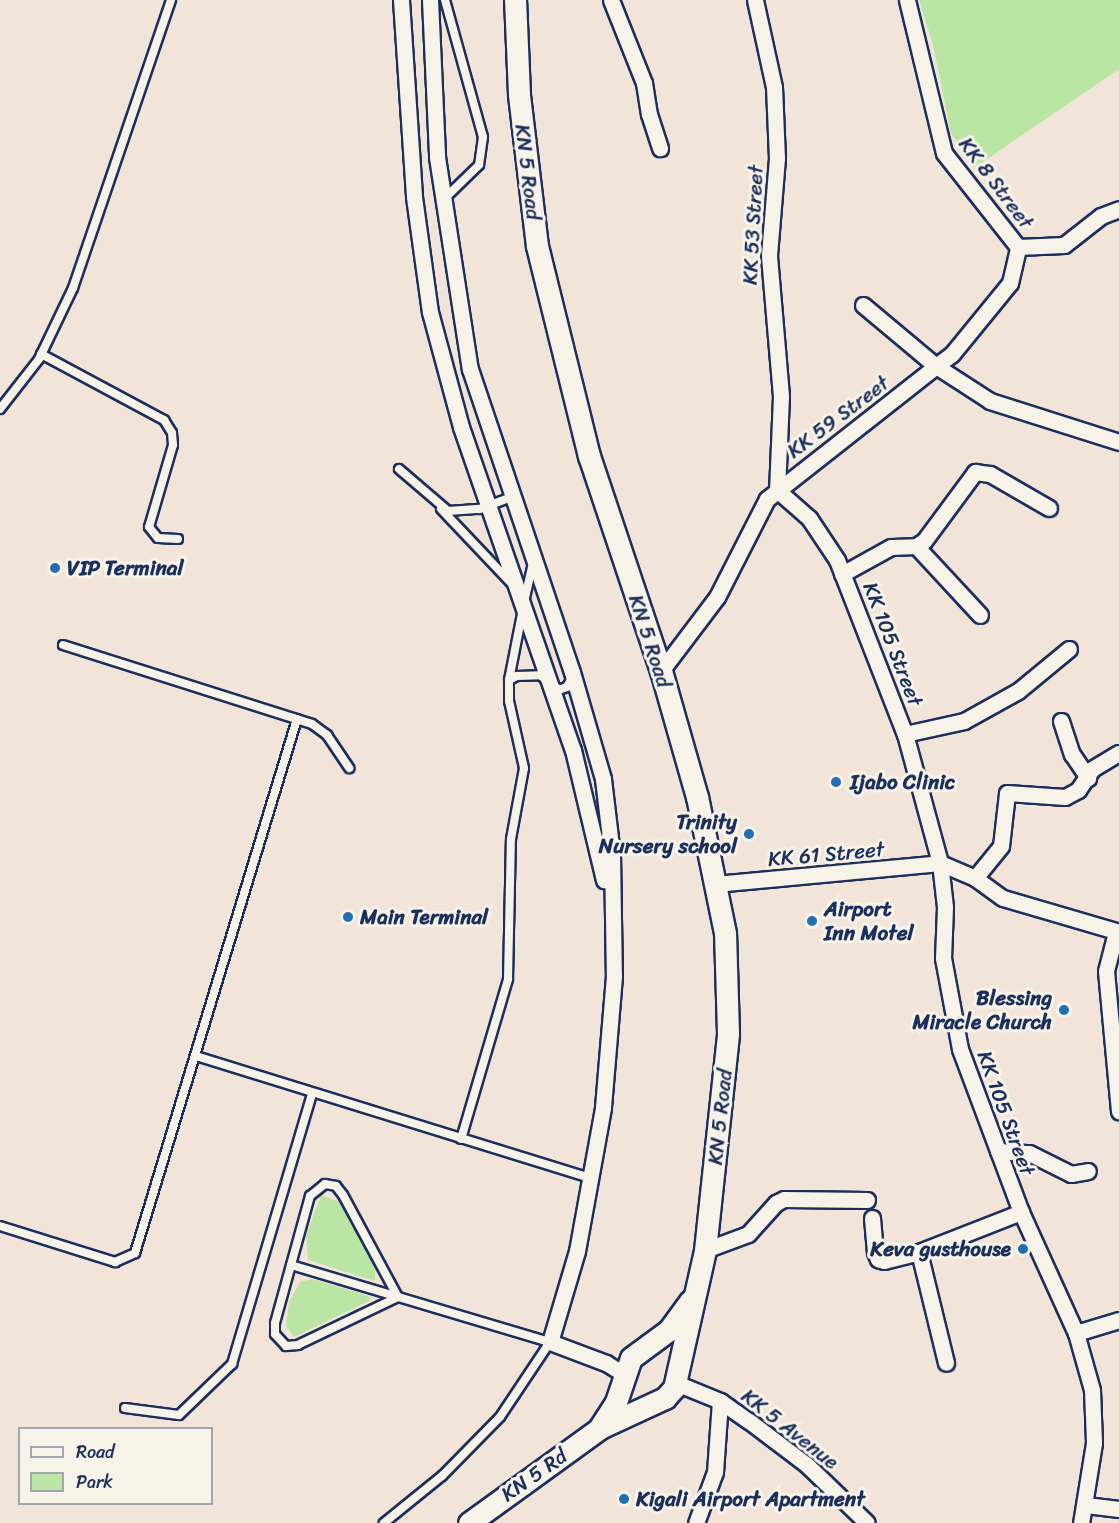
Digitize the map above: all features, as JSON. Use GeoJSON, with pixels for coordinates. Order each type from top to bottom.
{"type":"FeatureCollection","features":[{"type":"Feature","properties":{"kind":"main road","name":"KN 5 Road"},"geometry":{"type":"LineString","coordinates":[[515,0],[524,150],[540,257],[590,456],[662,671],[697,797],[725,933],[728,1033],[705,1250],[698,1287]]}},
{"type":"Feature","properties":{"kind":"main road","name":"KN 5 Rd"},"geometry":{"type":"LineString","coordinates":[[600,1428],[625,1378],[631,1358],[669,1330],[698,1287]]}},
{"type":"Feature","properties":{"kind":"main road"},"geometry":{"type":"LineString","coordinates":[[677,1378],[698,1287]]}},
{"type":"Feature","properties":{"kind":"main road"},"geometry":{"type":"LineString","coordinates":[[644,1350],[663,1352],[675,1365],[677,1378]]}},
{"type":"Feature","properties":{"kind":"main road"},"geometry":{"type":"LineString","coordinates":[[625,1378],[639,1399],[656,1401]]}},
{"type":"Feature","properties":{"kind":"main road","name":"KN 5 Rd"},"geometry":{"type":"LineString","coordinates":[[469,1523],[600,1428],[668,1395],[677,1378]]}},
{"type":"Feature","properties":{"kind":"street"},"geometry":{"type":"LineString","coordinates":[[401,0],[414,197],[425,281],[442,362],[586,797],[611,921]]}},
{"type":"Feature","properties":{"kind":"street"},"geometry":{"type":"LineString","coordinates":[[430,0],[437,157],[446,197],[447,233],[470,369],[511,497],[572,672],[603,779],[612,854],[611,1031],[592,1179],[571,1274],[550,1342],[606,1363],[625,1378]]}},
{"type":"Feature","properties":{"kind":"street"},"geometry":{"type":"LineString","coordinates":[[611,0],[644,83],[660,148]]}},
{"type":"Feature","properties":{"kind":"street","name":"KK 53 Street"},"geometry":{"type":"LineString","coordinates":[[754,0],[774,87],[777,158],[769,256],[781,396],[777,490]]}},
{"type":"Feature","properties":{"kind":"street","name":"KK 8 Street"},"geometry":{"type":"LineString","coordinates":[[907,0],[944,153],[1018,247],[1064,245],[1101,216],[1119,209]]}},
{"type":"Feature","properties":{"kind":"street","name":"KK 59 Street"},"geometry":{"type":"LineString","coordinates":[[662,671],[717,597],[755,519],[777,490],[952,354],[1010,283],[1018,247]]}},
{"type":"Feature","properties":{"kind":"street"},"geometry":{"type":"LineString","coordinates":[[863,305],[936,366],[990,401],[1119,442]]}},
{"type":"Feature","properties":{"kind":"street"},"geometry":{"type":"LineString","coordinates":[[842,574],[891,547],[916,546],[941,523],[975,472],[990,474],[1048,508]]}},
{"type":"Feature","properties":{"kind":"street","name":"KK 105 Street"},"geometry":{"type":"LineString","coordinates":[[777,490],[809,518],[842,574],[906,734],[940,863],[945,907],[943,958],[953,1022],[1021,1212],[1076,1333],[1092,1390],[1094,1443],[1086,1504],[1081,1523]]}},
{"type":"Feature","properties":{"kind":"street"},"geometry":{"type":"LineString","coordinates":[[916,546],[980,615]]}},
{"type":"Feature","properties":{"kind":"street"},"geometry":{"type":"LineString","coordinates":[[906,734],[964,721],[1018,691],[1069,649]]}},
{"type":"Feature","properties":{"kind":"street"},"geometry":{"type":"LineString","coordinates":[[1061,721],[1072,754],[1088,778]]}},
{"type":"Feature","properties":{"kind":"street"},"geometry":{"type":"LineString","coordinates":[[975,878],[1001,846],[1007,793],[1065,797],[1088,778],[1092,769],[1119,753]]}},
{"type":"Feature","properties":{"kind":"street"},"geometry":{"type":"LineString","coordinates":[[940,863],[975,878],[1003,898],[1118,932],[1106,971],[1119,1111]]}},
{"type":"Feature","properties":{"kind":"street","name":"KK 61 Street"},"geometry":{"type":"LineString","coordinates":[[714,884],[940,863]]}},
{"type":"Feature","properties":{"kind":"street"},"geometry":{"type":"LineString","coordinates":[[998,1151],[1029,1153],[1071,1174],[1088,1171]]}},
{"type":"Feature","properties":{"kind":"street"},"geometry":{"type":"LineString","coordinates":[[705,1250],[748,1234],[776,1203],[784,1199],[867,1200]]}},
{"type":"Feature","properties":{"kind":"street"},"geometry":{"type":"LineString","coordinates":[[872,1218],[878,1259],[919,1252],[1021,1212]]}},
{"type":"Feature","properties":{"kind":"street"},"geometry":{"type":"LineString","coordinates":[[919,1252],[946,1363]]}},
{"type":"Feature","properties":{"kind":"street"},"geometry":{"type":"LineString","coordinates":[[1076,1333],[1119,1320]]}},
{"type":"Feature","properties":{"kind":"street","name":"KK 5 Avenue"},"geometry":{"type":"LineString","coordinates":[[677,1378],[720,1401],[807,1466],[867,1523]]}},
{"type":"Feature","properties":{"kind":"street"},"geometry":{"type":"LineString","coordinates":[[696,1523],[715,1472],[720,1401]]}},
{"type":"Feature","properties":{"kind":"street"},"geometry":{"type":"LineString","coordinates":[[1086,1504],[1119,1509]]}},
{"type":"Feature","properties":{"kind":"lane"},"geometry":{"type":"LineString","coordinates":[[0,409],[41,354],[73,288],[171,0]]}},
{"type":"Feature","properties":{"kind":"lane"},"geometry":{"type":"LineString","coordinates":[[445,0],[483,137],[479,165],[446,197]]}},
{"type":"Feature","properties":{"kind":"lane"},"geometry":{"type":"LineString","coordinates":[[41,354],[164,420],[172,433],[173,446],[148,527],[158,538],[178,539]]}},
{"type":"Feature","properties":{"kind":"lane"},"geometry":{"type":"LineString","coordinates":[[399,469],[440,508],[518,591]]}},
{"type":"Feature","properties":{"kind":"lane"},"geometry":{"type":"LineString","coordinates":[[440,508],[459,512],[488,506],[511,497]]}},
{"type":"Feature","properties":{"kind":"lane"},"geometry":{"type":"LineString","coordinates":[[461,1139],[508,979],[511,839],[524,768],[509,700],[509,680],[533,560]]}},
{"type":"Feature","properties":{"kind":"lane"},"geometry":{"type":"LineString","coordinates":[[63,645],[320,728],[349,768]]}},
{"type":"Feature","properties":{"kind":"lane"},"geometry":{"type":"LineString","coordinates":[[509,680],[535,674],[555,689],[563,689],[572,680],[572,672]]}},
{"type":"Feature","properties":{"kind":"lane"},"geometry":{"type":"LineString","coordinates":[[0,1226],[109,1260],[131,1257],[138,1247],[297,719]]}},
{"type":"Feature","properties":{"kind":"lane"},"geometry":{"type":"LineString","coordinates":[[196,1056],[312,1094],[592,1179]]}},
{"type":"Feature","properties":{"kind":"lane"},"geometry":{"type":"LineString","coordinates":[[125,1408],[179,1415],[232,1364],[312,1094]]}},
{"type":"Feature","properties":{"kind":"lane"},"geometry":{"type":"LineString","coordinates":[[330,1184],[343,1195],[398,1297],[298,1345],[286,1346],[277,1339],[274,1328],[310,1196],[320,1185],[330,1184]]}},
{"type":"Feature","properties":{"kind":"lane"},"geometry":{"type":"LineString","coordinates":[[291,1265],[550,1342],[500,1417],[442,1476],[384,1523]]}},
{"type":"Feature","properties":{"kind":"green space"},"geometry":{"type":"Polygon","coordinates":[[[919,0],[1119,0],[1119,69],[974,168],[951,133],[933,45],[919,0]]]}},
{"type":"Feature","properties":{"kind":"green space"},"geometry":{"type":"Polygon","coordinates":[[[321,1195],[339,1202],[375,1268],[375,1281],[308,1260],[306,1236],[321,1195]]]}},
{"type":"Feature","properties":{"kind":"green space"},"geometry":{"type":"Polygon","coordinates":[[[312,1279],[369,1296],[371,1300],[294,1337],[286,1326],[289,1302],[300,1282],[312,1279]]]}},
{"type":"Feature","properties":{"kind":"place","name":"VIP Terminal"},"geometry":{"type":"Point","coordinates":[55,568]}},
{"type":"Feature","properties":{"kind":"place","name":"Ijabo Clinic"},"geometry":{"type":"Point","coordinates":[836,782]}},
{"type":"Feature","properties":{"kind":"place","name":"Trinity Nursery school"},"geometry":{"type":"Point","coordinates":[749,834]}},
{"type":"Feature","properties":{"kind":"place","name":"Main Terminal"},"geometry":{"type":"Point","coordinates":[348,917]}},
{"type":"Feature","properties":{"kind":"place","name":"Airport Inn Motel"},"geometry":{"type":"Point","coordinates":[812,921]}},
{"type":"Feature","properties":{"kind":"place","name":"Blessing Miracle Church"},"geometry":{"type":"Point","coordinates":[1064,1010]}},
{"type":"Feature","properties":{"kind":"place","name":"Keva gusthouse"},"geometry":{"type":"Point","coordinates":[1023,1249]}},
{"type":"Feature","properties":{"kind":"place","name":"Kigali Airport Apartment"},"geometry":{"type":"Point","coordinates":[624,1499]}}]}
